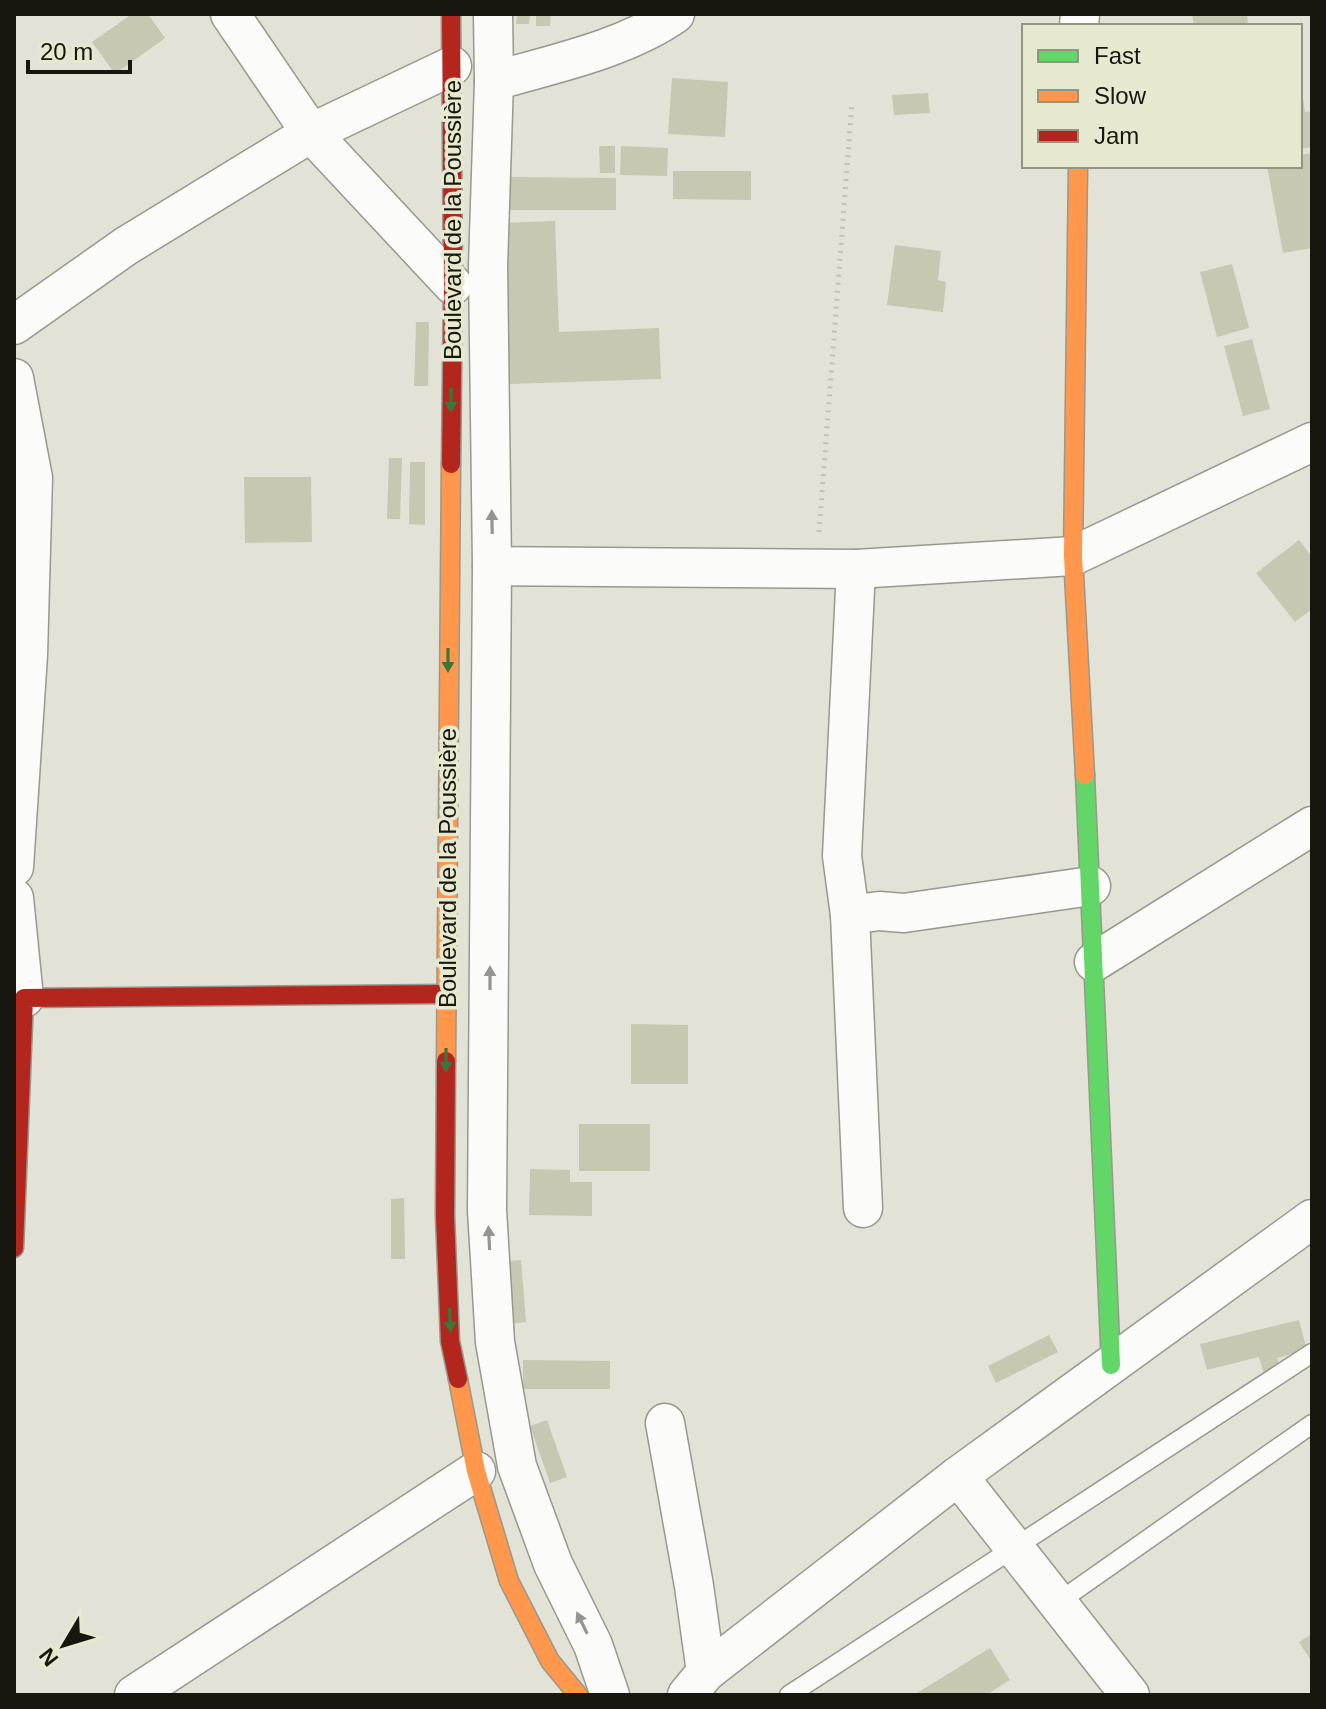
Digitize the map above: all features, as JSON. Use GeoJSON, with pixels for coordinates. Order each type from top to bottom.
{"type":"FeatureCollection","features":[{"type":"Feature","properties":{"kind":"street"},"geometry":{"type":"LineString","coordinates":[[230,14],[311,133],[453,285]]}},
{"type":"Feature","properties":{"kind":"street","name":"Boulevard de la Poussière"},"geometry":{"type":"LineString","coordinates":[[451,14],[453,285],[445,1216],[450,1341],[476,1471],[509,1581],[550,1661],[578,1695]]}},
{"type":"Feature","properties":{"kind":"street","name":"Boulevard de la Poussière"},"geometry":{"type":"LineString","coordinates":[[493,14],[488,266],[492,566],[487,1210],[495,1342],[517,1466],[553,1564],[593,1645],[610,1695]]}},
{"type":"Feature","properties":{"kind":"street"},"geometry":{"type":"LineString","coordinates":[[494,81],[597,51],[660,25],[675,14]]}},
{"type":"Feature","properties":{"kind":"street"},"geometry":{"type":"LineString","coordinates":[[14,325],[126,246],[311,133],[452,66]]}},
{"type":"Feature","properties":{"kind":"street"},"geometry":{"type":"LineString","coordinates":[[1078,168],[1073,556],[1091,886],[1111,1365]]}},
{"type":"Feature","properties":{"kind":"street"},"geometry":{"type":"LineString","coordinates":[[14,378],[33,478],[28,655],[14,867]]}},
{"type":"Feature","properties":{"kind":"street"},"geometry":{"type":"LineString","coordinates":[[492,566],[856,569],[1073,556],[1312,442]]}},
{"type":"Feature","properties":{"kind":"street"},"geometry":{"type":"LineString","coordinates":[[856,569],[842,856],[850,915],[863,1208]]}},
{"type":"Feature","properties":{"kind":"street"},"geometry":{"type":"LineString","coordinates":[[1094,962],[1312,826]]}},
{"type":"Feature","properties":{"kind":"street"},"geometry":{"type":"LineString","coordinates":[[850,915],[879,911],[904,913],[1091,886]]}},
{"type":"Feature","properties":{"kind":"street"},"geometry":{"type":"LineString","coordinates":[[14,898],[24,998],[14,1248]]}},
{"type":"Feature","properties":{"kind":"street"},"geometry":{"type":"LineString","coordinates":[[24,998],[446,994]]}},
{"type":"Feature","properties":{"kind":"street"},"geometry":{"type":"LineString","coordinates":[[696,1683],[958,1476],[1312,1219]]}},
{"type":"Feature","properties":{"kind":"street"},"geometry":{"type":"LineString","coordinates":[[665,1423],[694,1586],[696,1683]]}},
{"type":"Feature","properties":{"kind":"street"},"geometry":{"type":"LineString","coordinates":[[134,1695],[476,1471]]}},
{"type":"Feature","properties":{"kind":"street"},"geometry":{"type":"LineString","coordinates":[[958,1476],[1130,1695]]}},
{"type":"Feature","properties":{"kind":"lane"},"geometry":{"type":"LineString","coordinates":[[789,1695],[1312,1353]]}},
{"type":"Feature","properties":{"kind":"lane"},"geometry":{"type":"LineString","coordinates":[[1057,1603],[1312,1424]]}},
{"type":"Feature","properties":{"kind":"path"},"geometry":{"type":"LineString","coordinates":[[817,568],[852,103]]}},
{"type":"Feature","properties":{"kind":"building"},"geometry":{"type":"Polygon","coordinates":[[[132,14],[148,14],[165,38],[115,74],[92,42],[132,14]]]}},
{"type":"Feature","properties":{"kind":"building"},"geometry":{"type":"Polygon","coordinates":[[[517,14],[530,14],[529,24],[516,24],[517,14]]]}},
{"type":"Feature","properties":{"kind":"building"},"geometry":{"type":"Polygon","coordinates":[[[536,14],[551,14],[550,26],[536,26],[536,14]]]}},
{"type":"Feature","properties":{"kind":"building"},"geometry":{"type":"Polygon","coordinates":[[[1192,14],[1247,14],[1248,24],[1194,24],[1192,14]]]}},
{"type":"Feature","properties":{"kind":"building"},"geometry":{"type":"Polygon","coordinates":[[[672,78],[728,82],[725,137],[668,134],[672,78]]]}},
{"type":"Feature","properties":{"kind":"building"},"geometry":{"type":"Polygon","coordinates":[[[1302,92],[1305,112],[1312,111],[1312,147],[1302,149],[1302,92]]]}},
{"type":"Feature","properties":{"kind":"building"},"geometry":{"type":"Polygon","coordinates":[[[928,93],[930,113],[894,115],[892,95],[928,93]]]}},
{"type":"Feature","properties":{"kind":"building"},"geometry":{"type":"Polygon","coordinates":[[[599,146],[615,146],[615,173],[600,173],[599,146]]]}},
{"type":"Feature","properties":{"kind":"building"},"geometry":{"type":"Polygon","coordinates":[[[621,146],[668,148],[667,176],[620,175],[621,146]]]}},
{"type":"Feature","properties":{"kind":"building"},"geometry":{"type":"Polygon","coordinates":[[[1312,153],[1312,248],[1283,253],[1267,168],[1302,168],[1302,155],[1312,153]]]}},
{"type":"Feature","properties":{"kind":"building"},"geometry":{"type":"Polygon","coordinates":[[[673,171],[751,171],[751,200],[673,199],[673,171]]]}},
{"type":"Feature","properties":{"kind":"building"},"geometry":{"type":"Polygon","coordinates":[[[506,177],[616,178],[616,210],[505,210],[506,177]]]}},
{"type":"Feature","properties":{"kind":"building"},"geometry":{"type":"Polygon","coordinates":[[[555,221],[559,332],[659,328],[661,379],[509,384],[502,223],[555,221]]]}},
{"type":"Feature","properties":{"kind":"building"},"geometry":{"type":"Polygon","coordinates":[[[895,245],[941,251],[938,280],[946,282],[943,312],[887,305],[895,245]]]}},
{"type":"Feature","properties":{"kind":"building"},"geometry":{"type":"Polygon","coordinates":[[[1232,264],[1249,328],[1217,337],[1200,272],[1232,264]]]}},
{"type":"Feature","properties":{"kind":"building"},"geometry":{"type":"Polygon","coordinates":[[[416,322],[429,322],[428,386],[414,386],[416,322]]]}},
{"type":"Feature","properties":{"kind":"building"},"geometry":{"type":"Polygon","coordinates":[[[1252,339],[1270,409],[1243,416],[1224,346],[1252,339]]]}},
{"type":"Feature","properties":{"kind":"building"},"geometry":{"type":"Polygon","coordinates":[[[389,458],[402,458],[400,519],[387,519],[389,458]]]}},
{"type":"Feature","properties":{"kind":"building"},"geometry":{"type":"Polygon","coordinates":[[[410,462],[425,462],[425,525],[409,524],[410,462]]]}},
{"type":"Feature","properties":{"kind":"building"},"geometry":{"type":"Polygon","coordinates":[[[244,477],[311,477],[312,542],[245,543],[244,477]]]}},
{"type":"Feature","properties":{"kind":"building"},"geometry":{"type":"Polygon","coordinates":[[[1299,540],[1312,557],[1312,609],[1295,622],[1256,573],[1299,540]]]}},
{"type":"Feature","properties":{"kind":"building"},"geometry":{"type":"Polygon","coordinates":[[[631,1024],[688,1025],[688,1084],[631,1084],[631,1024]]]}},
{"type":"Feature","properties":{"kind":"building"},"geometry":{"type":"Polygon","coordinates":[[[579,1124],[650,1124],[650,1171],[579,1171],[579,1124]]]}},
{"type":"Feature","properties":{"kind":"building"},"geometry":{"type":"Polygon","coordinates":[[[530,1169],[570,1170],[570,1182],[592,1182],[592,1216],[529,1215],[530,1169]]]}},
{"type":"Feature","properties":{"kind":"building"},"geometry":{"type":"Polygon","coordinates":[[[404,1198],[405,1259],[391,1259],[391,1199],[404,1198]]]}},
{"type":"Feature","properties":{"kind":"building"},"geometry":{"type":"Polygon","coordinates":[[[521,1260],[526,1322],[508,1324],[502,1262],[521,1260]]]}},
{"type":"Feature","properties":{"kind":"building"},"geometry":{"type":"Polygon","coordinates":[[[1299,1320],[1307,1350],[1277,1358],[1281,1370],[1264,1374],[1259,1357],[1207,1370],[1200,1344],[1299,1320]]]}},
{"type":"Feature","properties":{"kind":"building"},"geometry":{"type":"Polygon","coordinates":[[[1049,1335],[1058,1352],[996,1383],[988,1366],[1049,1335]]]}},
{"type":"Feature","properties":{"kind":"building"},"geometry":{"type":"Polygon","coordinates":[[[523,1360],[610,1361],[610,1389],[523,1389],[523,1360]]]}},
{"type":"Feature","properties":{"kind":"building"},"geometry":{"type":"Polygon","coordinates":[[[547,1420],[567,1477],[550,1483],[530,1426],[547,1420]]]}},
{"type":"Feature","properties":{"kind":"building"},"geometry":{"type":"Polygon","coordinates":[[[1312,1634],[1312,1662],[1299,1642],[1312,1634]]]}},
{"type":"Feature","properties":{"kind":"building"},"geometry":{"type":"Polygon","coordinates":[[[990,1648],[1010,1680],[986,1695],[918,1695],[917,1693],[990,1648]]]}},
{"type":"Feature","properties":{"kind":"traffic: fast"},"geometry":{"type":"LineString","coordinates":[[1085,775],[1111,1365]]}},
{"type":"Feature","properties":{"kind":"traffic: slow"},"geometry":{"type":"LineString","coordinates":[[1078,168],[1073,556],[1085,775]]}},
{"type":"Feature","properties":{"kind":"traffic: slow"},"geometry":{"type":"LineString","coordinates":[[446,1061],[451,464]]}},
{"type":"Feature","properties":{"kind":"traffic: slow"},"geometry":{"type":"LineString","coordinates":[[458,1379],[476,1471],[509,1581],[550,1661],[578,1695]]}},
{"type":"Feature","properties":{"kind":"traffic: jam"},"geometry":{"type":"LineString","coordinates":[[451,14],[451,464]]}},
{"type":"Feature","properties":{"kind":"traffic: jam"},"geometry":{"type":"LineString","coordinates":[[14,1248],[24,998],[446,994]]}},
{"type":"Feature","properties":{"kind":"traffic: jam"},"geometry":{"type":"LineString","coordinates":[[446,1061],[445,1216],[450,1341],[458,1379]]}}]}
